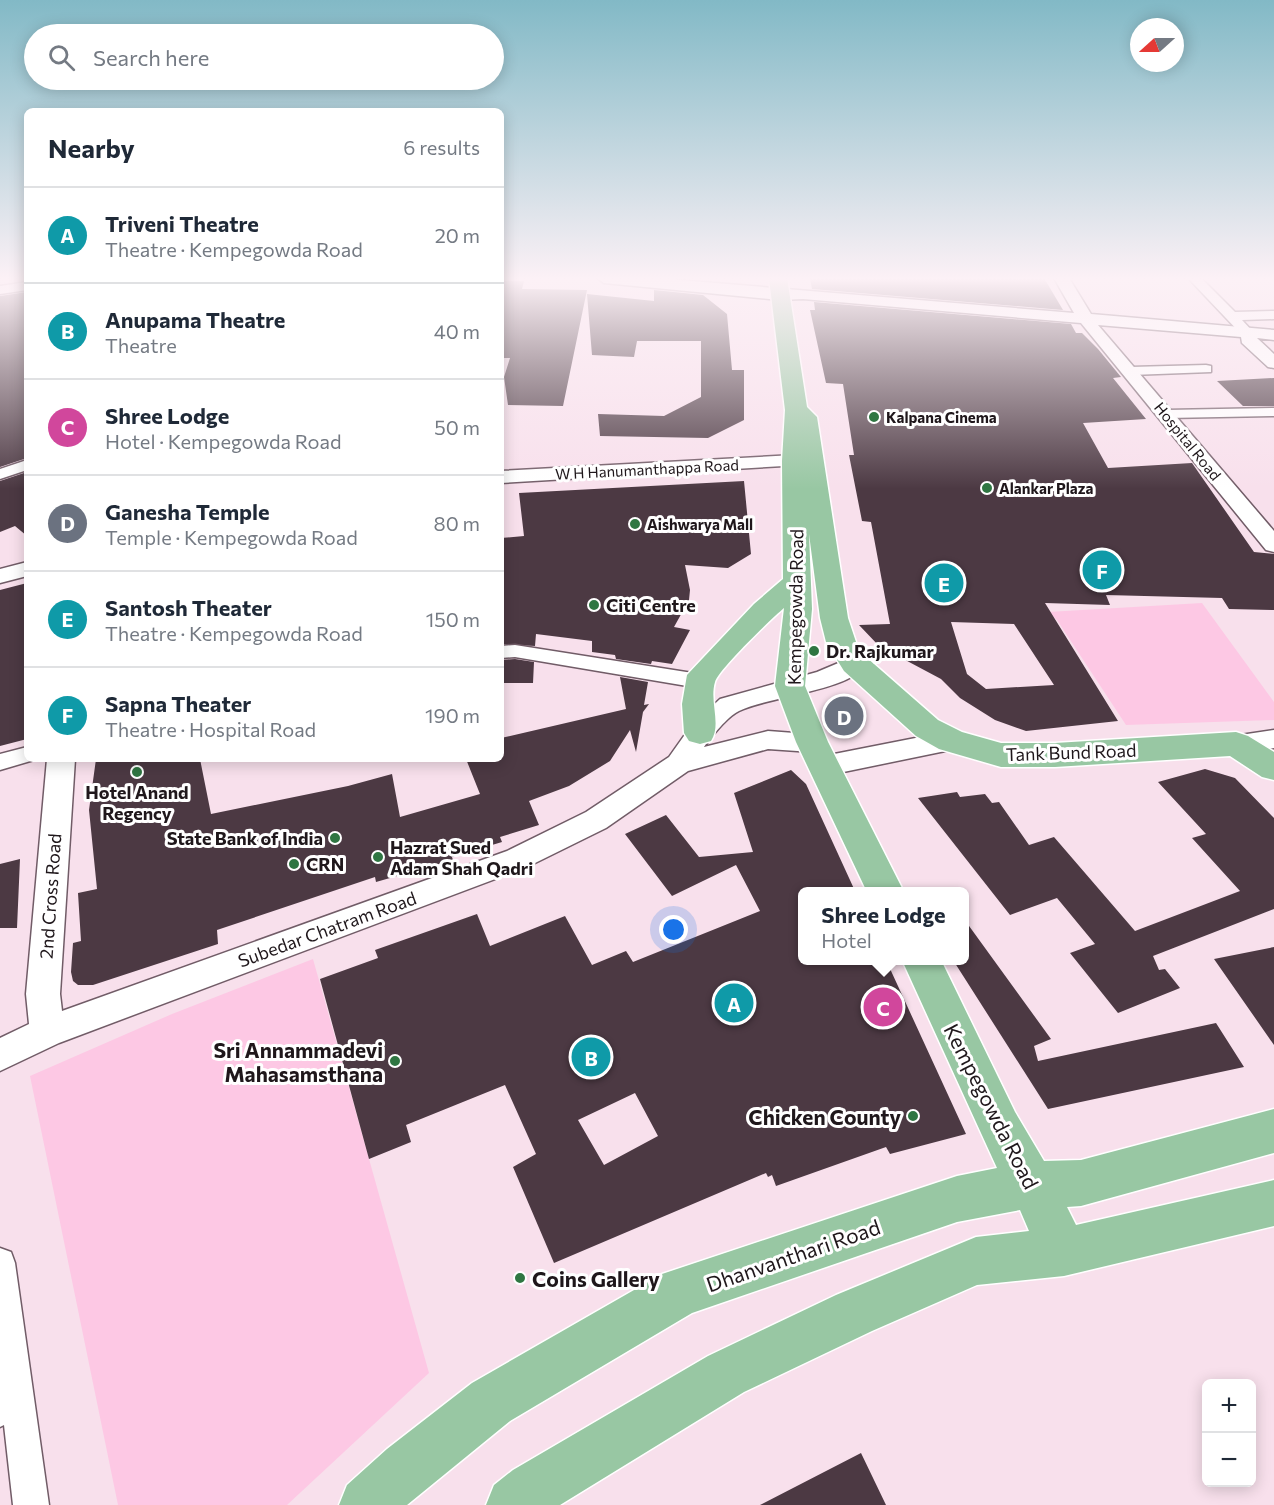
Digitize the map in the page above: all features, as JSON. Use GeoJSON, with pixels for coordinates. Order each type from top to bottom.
{"type":"FeatureCollection","features":[{"type":"Feature","properties":{"kind":"main road","name":"Kempegowda Road"},"geometry":{"type":"LineString","coordinates":[[789,348],[796,410],[794,461],[799,580],[790,686],[818,754],[884,887]]}},
{"type":"Feature","properties":{"kind":"main road","name":"Kempegowda Road"},"geometry":{"type":"LineString","coordinates":[[796,410],[806,417],[813,451],[834,618],[841,642],[855,664]]}},
{"type":"Feature","properties":{"kind":"main road"},"geometry":{"type":"LineString","coordinates":[[700,733],[699,681],[764,610],[799,580]]}},
{"type":"Feature","properties":{"kind":"main road","name":"Tank Bund Road"},"geometry":{"type":"LineString","coordinates":[[855,664],[927,728],[951,741],[1001,755],[1044,755],[1236,744]]}},
{"type":"Feature","properties":{"kind":"main road"},"geometry":{"type":"LineString","coordinates":[[1236,744],[1274,768]]}},
{"type":"Feature","properties":{"kind":"main road","name":"Kempegowda Road"},"geometry":{"type":"LineString","coordinates":[[923,965],[999,1126],[1032,1185],[1064,1252]]}},
{"type":"Feature","properties":{"kind":"main road","name":"Dhanvanthari Road"},"geometry":{"type":"LineString","coordinates":[[367,1505],[406,1468],[490,1402],[680,1293],[957,1200],[1032,1185],[1081,1183],[1274,1131]]}},
{"type":"Feature","properties":{"kind":"main road"},"geometry":{"type":"LineString","coordinates":[[514,1505],[533,1490],[726,1374],[854,1313],[976,1261],[1064,1252],[1274,1203]]}},
{"type":"Feature","properties":{"kind":"street","name":"Hospital Road"},"geometry":{"type":"LineString","coordinates":[[1111,348],[1274,545]]}},
{"type":"Feature","properties":{"kind":"street"},"geometry":{"type":"LineString","coordinates":[[1260,348],[1274,362]]}},
{"type":"Feature","properties":{"kind":"street"},"geometry":{"type":"LineString","coordinates":[[1131,371],[1206,369]]}},
{"type":"Feature","properties":{"kind":"street"},"geometry":{"type":"LineString","coordinates":[[1167,414],[1274,412]]}},
{"type":"Feature","properties":{"kind":"street","name":"W H Hanumanthappa Road"},"geometry":{"type":"LineString","coordinates":[[504,477],[794,461]]}},
{"type":"Feature","properties":{"kind":"street"},"geometry":{"type":"LineString","coordinates":[[0,474],[24,466]]}},
{"type":"Feature","properties":{"kind":"street"},"geometry":{"type":"LineString","coordinates":[[0,576],[24,570]]}},
{"type":"Feature","properties":{"kind":"street"},"geometry":{"type":"LineString","coordinates":[[504,652],[515,651],[699,681]]}},
{"type":"Feature","properties":{"kind":"street","name":"Subedar Chatram Road"},"geometry":{"type":"LineString","coordinates":[[0,1055],[47,1032],[517,859],[596,820],[680,764],[700,733],[729,705],[790,686],[826,678],[855,664]]}},
{"type":"Feature","properties":{"kind":"street"},"geometry":{"type":"LineString","coordinates":[[1236,744],[1274,739]]}},
{"type":"Feature","properties":{"kind":"street"},"geometry":{"type":"LineString","coordinates":[[680,764],[768,740],[818,754],[951,741]]}},
{"type":"Feature","properties":{"kind":"street"},"geometry":{"type":"LineString","coordinates":[[0,762],[24,756]]}},
{"type":"Feature","properties":{"kind":"street","name":"2nd Cross Road"},"geometry":{"type":"LineString","coordinates":[[47,1032],[43,994],[61,762]]}},
{"type":"Feature","properties":{"kind":"street"},"geometry":{"type":"LineString","coordinates":[[0,1263],[10,1403],[31,1505]]}},
{"type":"Feature","properties":{"kind":"shaded area"},"geometry":{"type":"Polygon","coordinates":[[[1202,603],[1274,702],[1274,720],[1126,725],[1057,620],[1048,612],[1202,603]]]}},
{"type":"Feature","properties":{"kind":"shaded area"},"geometry":{"type":"Polygon","coordinates":[[[313,959],[429,1373],[287,1505],[118,1505],[30,1076],[172,1014],[313,959]]]}},
{"type":"Feature","properties":{"kind":"building"},"geometry":{"type":"Polygon","coordinates":[[[0,348],[24,348],[24,459],[0,467],[0,348]]]}},
{"type":"Feature","properties":{"kind":"building"},"geometry":{"type":"Polygon","coordinates":[[[504,348],[575,348],[563,406],[508,405],[504,377],[510,358],[504,358],[504,348]]]}},
{"type":"Feature","properties":{"kind":"building"},"geometry":{"type":"Polygon","coordinates":[[[591,348],[636,348],[634,357],[592,355],[591,348]]]}},
{"type":"Feature","properties":{"kind":"building"},"geometry":{"type":"Polygon","coordinates":[[[701,348],[730,348],[732,370],[744,370],[744,420],[708,438],[600,436],[598,414],[664,416],[701,397],[701,348]]]}},
{"type":"Feature","properties":{"kind":"building"},"geometry":{"type":"Polygon","coordinates":[[[818,348],[1097,348],[1121,377],[1113,378],[1146,419],[1083,423],[1108,468],[1192,463],[1254,552],[1274,554],[1274,610],[1229,609],[1222,598],[1106,595],[1110,605],[1045,603],[1118,721],[1026,731],[995,720],[960,698],[941,679],[879,646],[859,625],[890,624],[871,522],[862,521],[849,455],[854,455],[843,384],[826,383],[818,348]],[[951,622],[967,674],[986,689],[1054,685],[1014,624],[951,622]]]}},
{"type":"Feature","properties":{"kind":"building"},"geometry":{"type":"Polygon","coordinates":[[[1274,378],[1274,406],[1243,406],[1217,381],[1274,378]]]}},
{"type":"Feature","properties":{"kind":"building"},"geometry":{"type":"Polygon","coordinates":[[[24,473],[24,534],[15,526],[0,532],[0,481],[24,473]]]}},
{"type":"Feature","properties":{"kind":"building"},"geometry":{"type":"Polygon","coordinates":[[[744,481],[751,554],[728,568],[685,565],[690,590],[689,600],[674,627],[690,630],[672,664],[652,661],[651,664],[616,659],[615,655],[592,652],[592,641],[536,634],[535,646],[504,644],[504,538],[524,536],[519,493],[744,481]]]}},
{"type":"Feature","properties":{"kind":"building"},"geometry":{"type":"Polygon","coordinates":[[[24,584],[24,740],[0,746],[0,590],[24,584]]]}},
{"type":"Feature","properties":{"kind":"building"},"geometry":{"type":"Polygon","coordinates":[[[504,660],[534,662],[533,683],[504,683],[504,660]]]}},
{"type":"Feature","properties":{"kind":"building"},"geometry":{"type":"Polygon","coordinates":[[[620,677],[648,682],[644,705],[649,704],[643,712],[636,752],[630,730],[610,761],[569,786],[529,801],[539,825],[500,837],[502,842],[452,857],[453,860],[376,882],[375,877],[217,930],[218,944],[93,985],[78,985],[73,981],[71,972],[73,943],[81,941],[78,893],[97,889],[89,810],[96,762],[201,762],[211,814],[348,786],[392,774],[400,817],[480,794],[467,762],[504,762],[504,737],[626,709],[620,677]]]}},
{"type":"Feature","properties":{"kind":"building"},"geometry":{"type":"Polygon","coordinates":[[[1205,769],[1235,778],[1274,818],[1274,909],[1153,956],[1159,970],[1165,969],[1180,988],[1118,1013],[1070,953],[1095,944],[1057,898],[1010,915],[918,798],[957,792],[960,797],[985,794],[992,803],[999,802],[1029,845],[1054,837],[1135,931],[1240,891],[1192,838],[1206,834],[1158,782],[1205,769]]]}},
{"type":"Feature","properties":{"kind":"building"},"geometry":{"type":"Polygon","coordinates":[[[791,770],[806,784],[853,887],[798,887],[798,965],[888,965],[966,1134],[890,1154],[886,1147],[776,1186],[772,1175],[768,1177],[766,1173],[554,1263],[513,1167],[536,1154],[505,1085],[406,1125],[411,1142],[369,1159],[320,979],[378,958],[375,950],[477,914],[490,946],[565,916],[592,965],[626,951],[633,962],[760,911],[736,865],[672,896],[625,834],[666,815],[699,857],[753,852],[734,793],[791,770]],[[635,1093],[578,1120],[604,1165],[658,1136],[635,1093]]]}},
{"type":"Feature","properties":{"kind":"building"},"geometry":{"type":"Polygon","coordinates":[[[20,859],[17,928],[0,928],[0,864],[20,859]]]}},
{"type":"Feature","properties":{"kind":"building"},"geometry":{"type":"Polygon","coordinates":[[[969,926],[1051,1039],[1034,1046],[1038,1061],[1216,1023],[1244,1067],[1048,1109],[956,965],[969,965],[969,926]]]}},
{"type":"Feature","properties":{"kind":"building"},"geometry":{"type":"Polygon","coordinates":[[[1274,947],[1274,1045],[1214,959],[1274,947]]]}},
{"type":"Feature","properties":{"kind":"building"},"geometry":{"type":"Polygon","coordinates":[[[861,1453],[886,1505],[760,1505],[861,1453]]]}},
{"type":"Feature","properties":{"kind":"place","name":"Kalpana Cinema"},"geometry":{"type":"Point","coordinates":[874,417]}},
{"type":"Feature","properties":{"kind":"place","name":"Alankar Plaza"},"geometry":{"type":"Point","coordinates":[987,488]}},
{"type":"Feature","properties":{"kind":"place","name":"Aishwarya Mall"},"geometry":{"type":"Point","coordinates":[635,524]}},
{"type":"Feature","properties":{"kind":"place","name":"Sapna Theater"},"geometry":{"type":"Point","coordinates":[1102,570]}},
{"type":"Feature","properties":{"kind":"place","name":"Santosh Theater"},"geometry":{"type":"Point","coordinates":[944,583]}},
{"type":"Feature","properties":{"kind":"place","name":"Citi Centre"},"geometry":{"type":"Point","coordinates":[594,605]}},
{"type":"Feature","properties":{"kind":"place","name":"Dr. Rajkumar"},"geometry":{"type":"Point","coordinates":[814,651]}},
{"type":"Feature","properties":{"kind":"place","name":"Ganesha Temple"},"geometry":{"type":"Point","coordinates":[844,716]}},
{"type":"Feature","properties":{"kind":"place","name":"Hotel Anand Regency"},"geometry":{"type":"Point","coordinates":[137,772]}},
{"type":"Feature","properties":{"kind":"place","name":"State Bank of India"},"geometry":{"type":"Point","coordinates":[335,838]}},
{"type":"Feature","properties":{"kind":"place","name":"Hazrat Sued Adam Shah Qadri"},"geometry":{"type":"Point","coordinates":[378,857]}},
{"type":"Feature","properties":{"kind":"place","name":"CRN"},"geometry":{"type":"Point","coordinates":[294,864]}},
{"type":"Feature","properties":{"kind":"place","name":"Triveni Theatre"},"geometry":{"type":"Point","coordinates":[734,1003]}},
{"type":"Feature","properties":{"kind":"place","name":"Shree Lodge"},"geometry":{"type":"Point","coordinates":[883,1007]}},
{"type":"Feature","properties":{"kind":"place","name":"Anupama Theatre"},"geometry":{"type":"Point","coordinates":[591,1057]}},
{"type":"Feature","properties":{"kind":"place","name":"Sri Annammadevi Mahasamsthana"},"geometry":{"type":"Point","coordinates":[395,1061]}},
{"type":"Feature","properties":{"kind":"place","name":"Chicken County"},"geometry":{"type":"Point","coordinates":[913,1116]}},
{"type":"Feature","properties":{"kind":"place","name":"Coins Gallery"},"geometry":{"type":"Point","coordinates":[520,1278]}}]}
